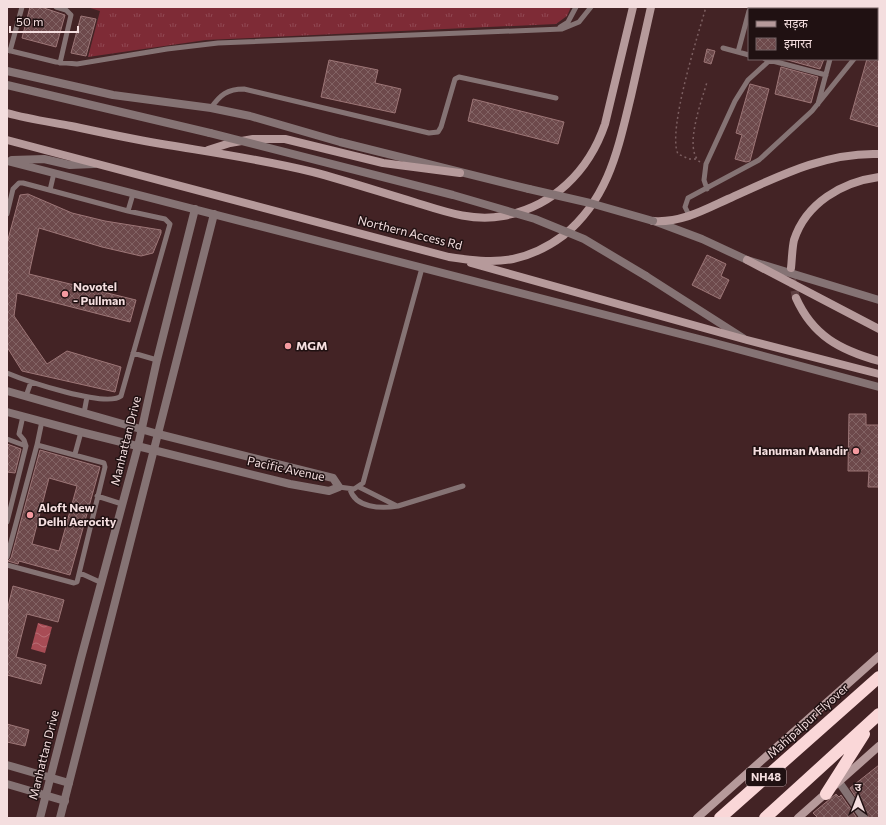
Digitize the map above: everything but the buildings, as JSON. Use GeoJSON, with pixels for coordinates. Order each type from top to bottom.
{"type":"FeatureCollection","features":[{"type":"Feature","properties":{"kind":"highway","name":"Mahipalpur Flyover"},"geometry":{"type":"LineString","coordinates":[[720,818],[879,677]]}},
{"type":"Feature","properties":{"kind":"highway","name":"NH48"},"geometry":{"type":"LineString","coordinates":[[765,818],[875,718]]}},
{"type":"Feature","properties":{"kind":"highway"},"geometry":{"type":"LineString","coordinates":[[826,794],[875,718]]}},
{"type":"Feature","properties":{"kind":"main road"},"geometry":{"type":"LineString","coordinates":[[7,113],[227,154],[313,172],[458,216],[488,218],[513,214],[527,209],[561,189],[584,167],[599,141],[605,124],[633,7]]}},
{"type":"Feature","properties":{"kind":"main road","name":"Northern Access Rd"},"geometry":{"type":"LineString","coordinates":[[7,140],[449,257],[511,260],[528,256],[544,249],[585,216],[597,200],[615,160],[651,7]]}},
{"type":"Feature","properties":{"kind":"main road"},"geometry":{"type":"LineString","coordinates":[[206,151],[230,143],[252,139],[284,139],[383,163],[460,173]]}},
{"type":"Feature","properties":{"kind":"main road"},"geometry":{"type":"LineString","coordinates":[[653,221],[669,221],[690,216],[783,175],[824,160],[846,155],[879,154]]}},
{"type":"Feature","properties":{"kind":"main road"},"geometry":{"type":"LineString","coordinates":[[791,268],[794,242],[798,229],[806,216],[817,204],[827,196],[845,186],[879,177]]}},
{"type":"Feature","properties":{"kind":"main road"},"geometry":{"type":"LineString","coordinates":[[449,257],[747,340],[879,374]]}},
{"type":"Feature","properties":{"kind":"main road"},"geometry":{"type":"LineString","coordinates":[[747,260],[879,330]]}},
{"type":"Feature","properties":{"kind":"main road"},"geometry":{"type":"LineString","coordinates":[[796,298],[806,318],[822,335],[848,351],[879,361]]}},
{"type":"Feature","properties":{"kind":"main road"},"geometry":{"type":"LineString","coordinates":[[697,818],[879,656]]}},
{"type":"Feature","properties":{"kind":"main road"},"geometry":{"type":"LineString","coordinates":[[798,818],[879,746]]}},
{"type":"Feature","properties":{"kind":"street"},"geometry":{"type":"LineString","coordinates":[[7,71],[112,95],[211,108],[250,116],[340,142],[460,173],[590,203],[653,221],[702,239],[747,260],[879,300]]}},
{"type":"Feature","properties":{"kind":"street"},"geometry":{"type":"LineString","coordinates":[[7,85],[210,133],[453,194],[535,219],[584,238],[747,340]]}},
{"type":"Feature","properties":{"kind":"street"},"geometry":{"type":"LineString","coordinates":[[7,161],[44,159],[70,165],[99,164]]}},
{"type":"Feature","properties":{"kind":"street"},"geometry":{"type":"LineString","coordinates":[[7,161],[879,387]]}},
{"type":"Feature","properties":{"kind":"street","name":"Manhattan Drive"},"geometry":{"type":"LineString","coordinates":[[40,818],[138,446],[157,360],[195,209]]}},
{"type":"Feature","properties":{"kind":"street"},"geometry":{"type":"LineString","coordinates":[[60,818],[214,214]]}},
{"type":"Feature","properties":{"kind":"street","name":"Pacific Avenue"},"geometry":{"type":"LineString","coordinates":[[7,391],[158,434],[333,478],[340,487],[329,491],[290,484],[7,412]]}},
{"type":"Feature","properties":{"kind":"street"},"geometry":{"type":"LineString","coordinates":[[7,765],[69,784]]}},
{"type":"Feature","properties":{"kind":"street"},"geometry":{"type":"LineString","coordinates":[[839,782],[864,818]]}},
{"type":"Feature","properties":{"kind":"street"},"geometry":{"type":"LineString","coordinates":[[7,784],[65,801]]}},
{"type":"Feature","properties":{"kind":"lane"},"geometry":{"type":"LineString","coordinates":[[22,7],[8,51],[60,63],[84,63],[167,49],[218,43],[562,29],[579,22],[591,7]]}},
{"type":"Feature","properties":{"kind":"lane"},"geometry":{"type":"LineString","coordinates":[[56,7],[66,10],[71,15],[60,63]]}},
{"type":"Feature","properties":{"kind":"lane"},"geometry":{"type":"LineString","coordinates":[[552,30],[568,22],[576,7]]}},
{"type":"Feature","properties":{"kind":"lane"},"geometry":{"type":"LineString","coordinates":[[738,52],[748,16]]}},
{"type":"Feature","properties":{"kind":"lane"},"geometry":{"type":"LineString","coordinates":[[723,48],[748,55]]}},
{"type":"Feature","properties":{"kind":"lane"},"geometry":{"type":"LineString","coordinates":[[707,189],[704,180],[706,166],[741,89],[767,60],[826,75]]}},
{"type":"Feature","properties":{"kind":"lane"},"geometry":{"type":"LineString","coordinates":[[818,106],[830,60]]}},
{"type":"Feature","properties":{"kind":"lane"},"geometry":{"type":"LineString","coordinates":[[690,216],[685,207],[686,200],[759,160],[818,106],[853,60]]}},
{"type":"Feature","properties":{"kind":"lane"},"geometry":{"type":"LineString","coordinates":[[211,108],[221,95],[227,91],[244,89],[430,133],[438,132],[441,127],[455,79],[459,77],[556,98]]}},
{"type":"Feature","properties":{"kind":"lane"},"geometry":{"type":"LineString","coordinates":[[50,190],[54,173]]}},
{"type":"Feature","properties":{"kind":"lane"},"geometry":{"type":"LineString","coordinates":[[7,214],[13,189],[19,183],[165,219],[170,224],[121,396],[114,400],[87,397],[31,382],[7,373]]}},
{"type":"Feature","properties":{"kind":"lane"},"geometry":{"type":"LineString","coordinates":[[128,211],[133,194]]}},
{"type":"Feature","properties":{"kind":"lane"},"geometry":{"type":"LineString","coordinates":[[340,487],[350,489],[359,487],[363,483],[422,268]]}},
{"type":"Feature","properties":{"kind":"lane"},"geometry":{"type":"LineString","coordinates":[[133,353],[157,360]]}},
{"type":"Feature","properties":{"kind":"lane"},"geometry":{"type":"LineString","coordinates":[[26,396],[31,382]]}},
{"type":"Feature","properties":{"kind":"lane"},"geometry":{"type":"LineString","coordinates":[[84,413],[87,397]]}},
{"type":"Feature","properties":{"kind":"lane"},"geometry":{"type":"LineString","coordinates":[[7,522],[26,446],[24,440],[19,434],[23,416]]}},
{"type":"Feature","properties":{"kind":"lane"},"geometry":{"type":"LineString","coordinates":[[7,557],[42,421]]}},
{"type":"Feature","properties":{"kind":"lane"},"geometry":{"type":"LineString","coordinates":[[75,454],[82,432]]}},
{"type":"Feature","properties":{"kind":"lane"},"geometry":{"type":"LineString","coordinates":[[7,439],[26,446]]}},
{"type":"Feature","properties":{"kind":"lane"},"geometry":{"type":"LineString","coordinates":[[7,565],[74,583],[78,581],[80,573],[105,467],[104,463],[37,445]]}},
{"type":"Feature","properties":{"kind":"lane"},"geometry":{"type":"LineString","coordinates":[[350,489],[352,495],[361,503],[387,508],[463,486]]}},
{"type":"Feature","properties":{"kind":"lane"},"geometry":{"type":"LineString","coordinates":[[359,487],[398,506]]}},
{"type":"Feature","properties":{"kind":"lane"},"geometry":{"type":"LineString","coordinates":[[97,496],[122,504]]}},
{"type":"Feature","properties":{"kind":"lane"},"geometry":{"type":"LineString","coordinates":[[80,573],[102,583]]}},
{"type":"Feature","properties":{"kind":"path"},"geometry":{"type":"LineString","coordinates":[[706,7],[679,111],[675,137],[675,149],[678,154],[683,157],[696,159],[706,166]]}},
{"type":"Feature","properties":{"kind":"path"},"geometry":{"type":"LineString","coordinates":[[696,159],[694,156],[692,143],[707,82]]}},
{"type":"Feature","properties":{"kind":"green space"},"geometry":{"type":"Polygon","coordinates":[[[87,7],[571,7],[567,16],[556,24],[206,40],[88,57],[100,11],[87,7]]]}},
{"type":"Feature","properties":{"kind":"water"},"geometry":{"type":"Polygon","coordinates":[[[38,623],[52,627],[45,653],[31,649],[38,623]]]}},
{"type":"Feature","properties":{"kind":"tunnel"},"geometry":{"type":"LineString","coordinates":[[792,279],[796,298]]}},
{"type":"Feature","properties":{"kind":"place","name":"Novotel - Pullman"},"geometry":{"type":"Point","coordinates":[65,294]}},
{"type":"Feature","properties":{"kind":"place","name":"MGM"},"geometry":{"type":"Point","coordinates":[288,346]}},
{"type":"Feature","properties":{"kind":"place","name":"Hanuman Mandir"},"geometry":{"type":"Point","coordinates":[856,451]}},
{"type":"Feature","properties":{"kind":"place","name":"Aloft New Delhi Aerocity"},"geometry":{"type":"Point","coordinates":[30,515]}}]}
